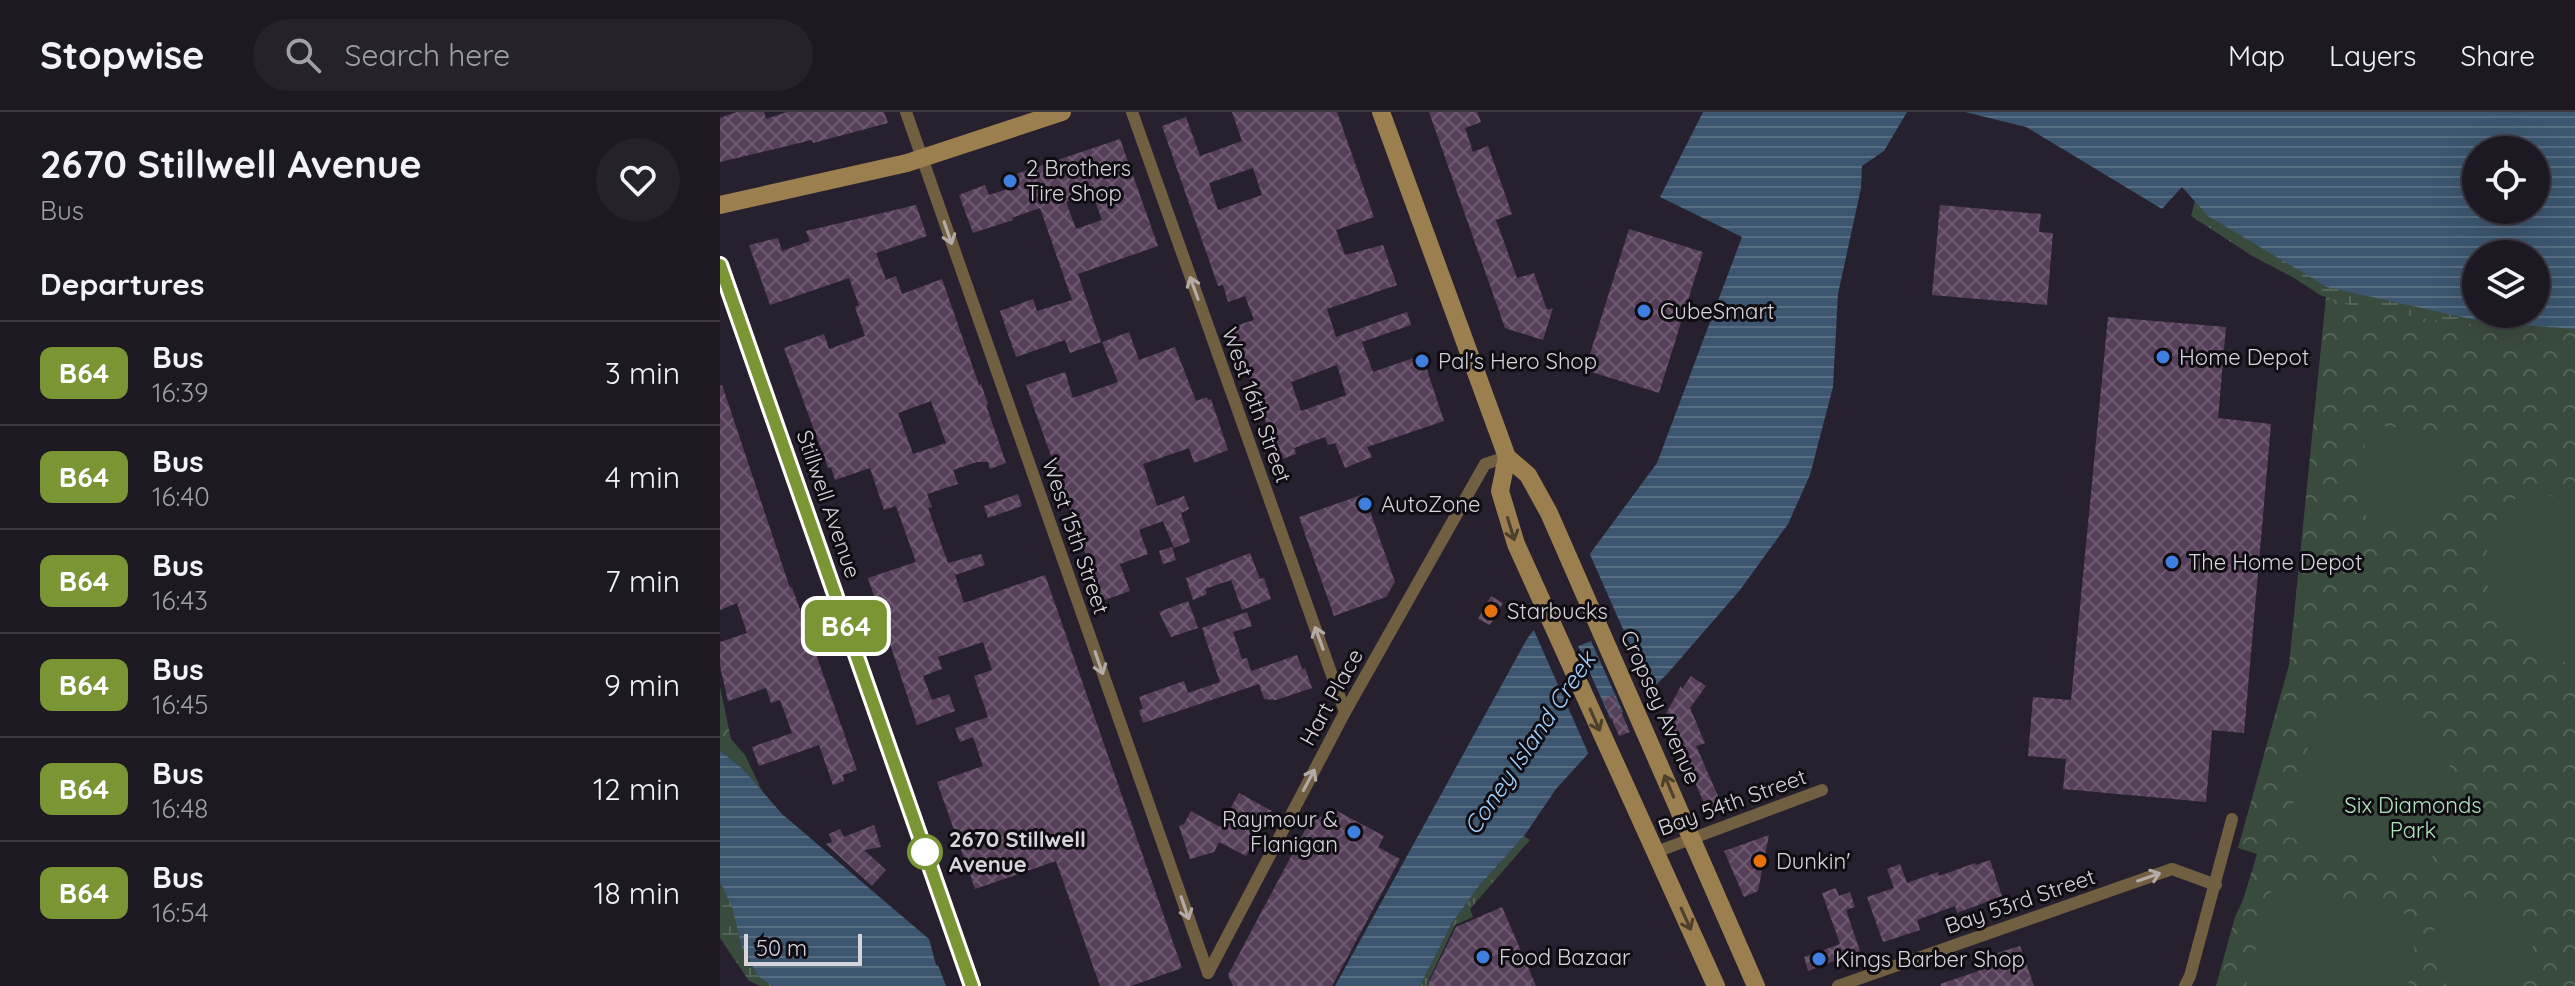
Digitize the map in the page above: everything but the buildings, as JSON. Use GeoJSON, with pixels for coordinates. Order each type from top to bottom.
{"type":"FeatureCollection","features":[{"type":"Feature","properties":{"kind":"main road"},"geometry":{"type":"LineString","coordinates":[[720,205],[922,159],[1062,112]]}},
{"type":"Feature","properties":{"kind":"main road","name":"Cropsey Avenue"},"geometry":{"type":"LineString","coordinates":[[1381,112],[1507,457],[1528,475],[1549,513],[1756,986]]}},
{"type":"Feature","properties":{"kind":"main road","name":"Stillwell Avenue"},"geometry":{"type":"LineString","coordinates":[[720,265],[972,986]]}},
{"type":"Feature","properties":{"kind":"main road","name":"Cropsey Avenue"},"geometry":{"type":"LineString","coordinates":[[1507,457],[1500,491],[1516,544],[1716,986]]}},
{"type":"Feature","properties":{"kind":"street","name":"West 15th Street"},"geometry":{"type":"LineString","coordinates":[[906,112],[1208,973]]}},
{"type":"Feature","properties":{"kind":"street","name":"West 16th Street"},"geometry":{"type":"LineString","coordinates":[[1132,112],[1345,712]]}},
{"type":"Feature","properties":{"kind":"street","name":"Hart Place"},"geometry":{"type":"LineString","coordinates":[[1208,973],[1345,712],[1485,464],[1507,457]]}},
{"type":"Feature","properties":{"kind":"street","name":"Bay 54th Street"},"geometry":{"type":"LineString","coordinates":[[1656,852],[1822,790]]}},
{"type":"Feature","properties":{"kind":"street"},"geometry":{"type":"LineString","coordinates":[[2188,983],[2232,819]]}},
{"type":"Feature","properties":{"kind":"street","name":"Bay 53rd Street"},"geometry":{"type":"LineString","coordinates":[[1838,986],[2172,869],[2216,885]]}},
{"type":"Feature","properties":{"kind":"green space"},"geometry":{"type":"Polygon","coordinates":[[[2196,197],[2462,308],[2462,325],[2355,307],[2320,295],[2191,216],[2196,197]]]}},
{"type":"Feature","properties":{"kind":"green space","name":"Six Diamonds Park"},"geometry":{"type":"Polygon","coordinates":[[[2327,287],[2462,317],[2462,328],[2575,329],[2575,986],[2216,986],[2257,854],[2238,848],[2289,665],[2327,287]]]}},
{"type":"Feature","properties":{"kind":"green space"},"geometry":{"type":"Polygon","coordinates":[[[2575,287],[2575,332],[2550,328],[2550,304],[2575,287]]]}},
{"type":"Feature","properties":{"kind":"green space"},"geometry":{"type":"Polygon","coordinates":[[[2367,424],[2454,434],[2460,459],[2459,481],[2451,499],[2439,513],[2422,522],[2403,526],[2381,522],[2358,511],[2367,424]]]}},
{"type":"Feature","properties":{"kind":"green space"},"geometry":{"type":"Polygon","coordinates":[[[2525,488],[2575,503],[2575,664],[2553,659],[2517,637],[2493,603],[2487,583],[2486,561],[2493,531],[2525,488]]]}},
{"type":"Feature","properties":{"kind":"green space"},"geometry":{"type":"Polygon","coordinates":[[[720,687],[731,739],[745,755],[763,793],[743,769],[720,751],[720,687]]]}},
{"type":"Feature","properties":{"kind":"green space"},"geometry":{"type":"Polygon","coordinates":[[[2351,696],[2389,703],[2410,712],[2425,724],[2446,756],[2452,775],[2453,813],[2439,849],[2418,872],[2284,836],[2320,703],[2351,696]]]}},
{"type":"Feature","properties":{"kind":"green space"},"geometry":{"type":"Polygon","coordinates":[[[1524,836],[1530,840],[1470,909],[1473,917],[1455,925],[1426,986],[1420,986],[1452,923],[1479,886],[1524,836]]]}},
{"type":"Feature","properties":{"kind":"green space"},"geometry":{"type":"Polygon","coordinates":[[[2274,880],[2408,915],[2414,951],[2413,969],[2407,986],[2246,986],[2274,880]]]}},
{"type":"Feature","properties":{"kind":"green space"},"geometry":{"type":"Polygon","coordinates":[[[720,882],[732,905],[749,959],[772,986],[760,986],[749,981],[720,938],[720,882]]]}},
{"type":"Feature","properties":{"kind":"green space"},"geometry":{"type":"Polygon","coordinates":[[[2458,895],[2541,922],[2520,986],[2448,986],[2442,978],[2434,959],[2435,927],[2444,908],[2458,895]]]}},
{"type":"Feature","properties":{"kind":"water","name":"Coney Island Creek"},"geometry":{"type":"Polygon","coordinates":[[[1703,112],[1907,112],[1884,151],[1862,166],[1861,188],[1838,294],[1833,387],[1810,475],[1788,524],[1740,590],[1668,673],[1556,789],[1524,836],[1479,886],[1452,923],[1420,986],[1335,986],[1527,639],[1657,463],[1742,237],[1660,197],[1703,112]]]}},
{"type":"Feature","properties":{"kind":"water"},"geometry":{"type":"Polygon","coordinates":[[[1965,112],[2575,112],[2575,329],[2550,327],[2550,240],[2462,240],[2462,317],[2327,287],[2208,216],[2182,187],[2162,209],[2026,127],[1965,112]]]}},
{"type":"Feature","properties":{"kind":"water"},"geometry":{"type":"Polygon","coordinates":[[[720,751],[743,769],[782,814],[929,939],[936,965],[981,986],[772,986],[758,976],[742,947],[732,907],[720,882],[720,751]]]}},
{"type":"Feature","properties":{"kind":"pier"},"geometry":{"type":"Polygon","coordinates":[[[1588,550],[1652,695],[1590,757],[1532,626],[1588,550]],[[1591,641],[1578,646],[1610,718],[1623,712],[1591,641]]]}},
{"type":"Feature","properties":{"kind":"pier"},"geometry":{"type":"Polygon","coordinates":[[[937,962],[985,986],[946,986],[937,962]]]}},
{"type":"Feature","properties":{"kind":"bus line","name":"B64"},"geometry":{"type":"LineString","coordinates":[[720,265],[972,986]]}},
{"type":"Feature","properties":{"kind":"place","name":"2 Brothers Tire Shop"},"geometry":{"type":"Point","coordinates":[1010,181]}},
{"type":"Feature","properties":{"kind":"place","name":"CubeSmart"},"geometry":{"type":"Point","coordinates":[1644,311]}},
{"type":"Feature","properties":{"kind":"place","name":"Home Depot"},"geometry":{"type":"Point","coordinates":[2163,357]}},
{"type":"Feature","properties":{"kind":"place","name":"Pal's Hero Shop"},"geometry":{"type":"Point","coordinates":[1422,361]}},
{"type":"Feature","properties":{"kind":"place","name":"AutoZone"},"geometry":{"type":"Point","coordinates":[1365,504]}},
{"type":"Feature","properties":{"kind":"place","name":"The Home Depot"},"geometry":{"type":"Point","coordinates":[2172,562]}},
{"type":"Feature","properties":{"kind":"place","name":"Starbucks"},"geometry":{"type":"Point","coordinates":[1491,611]}},
{"type":"Feature","properties":{"kind":"place","name":"Raymour & Flanigan"},"geometry":{"type":"Point","coordinates":[1354,832]}},
{"type":"Feature","properties":{"kind":"place","name":"2670 Stillwell Avenue"},"geometry":{"type":"Point","coordinates":[925,852]}},
{"type":"Feature","properties":{"kind":"place","name":"Dunkin'"},"geometry":{"type":"Point","coordinates":[1760,861]}},
{"type":"Feature","properties":{"kind":"place","name":"Food Bazaar"},"geometry":{"type":"Point","coordinates":[1483,957]}},
{"type":"Feature","properties":{"kind":"place","name":"Kings Barber Shop"},"geometry":{"type":"Point","coordinates":[1819,959]}}]}
